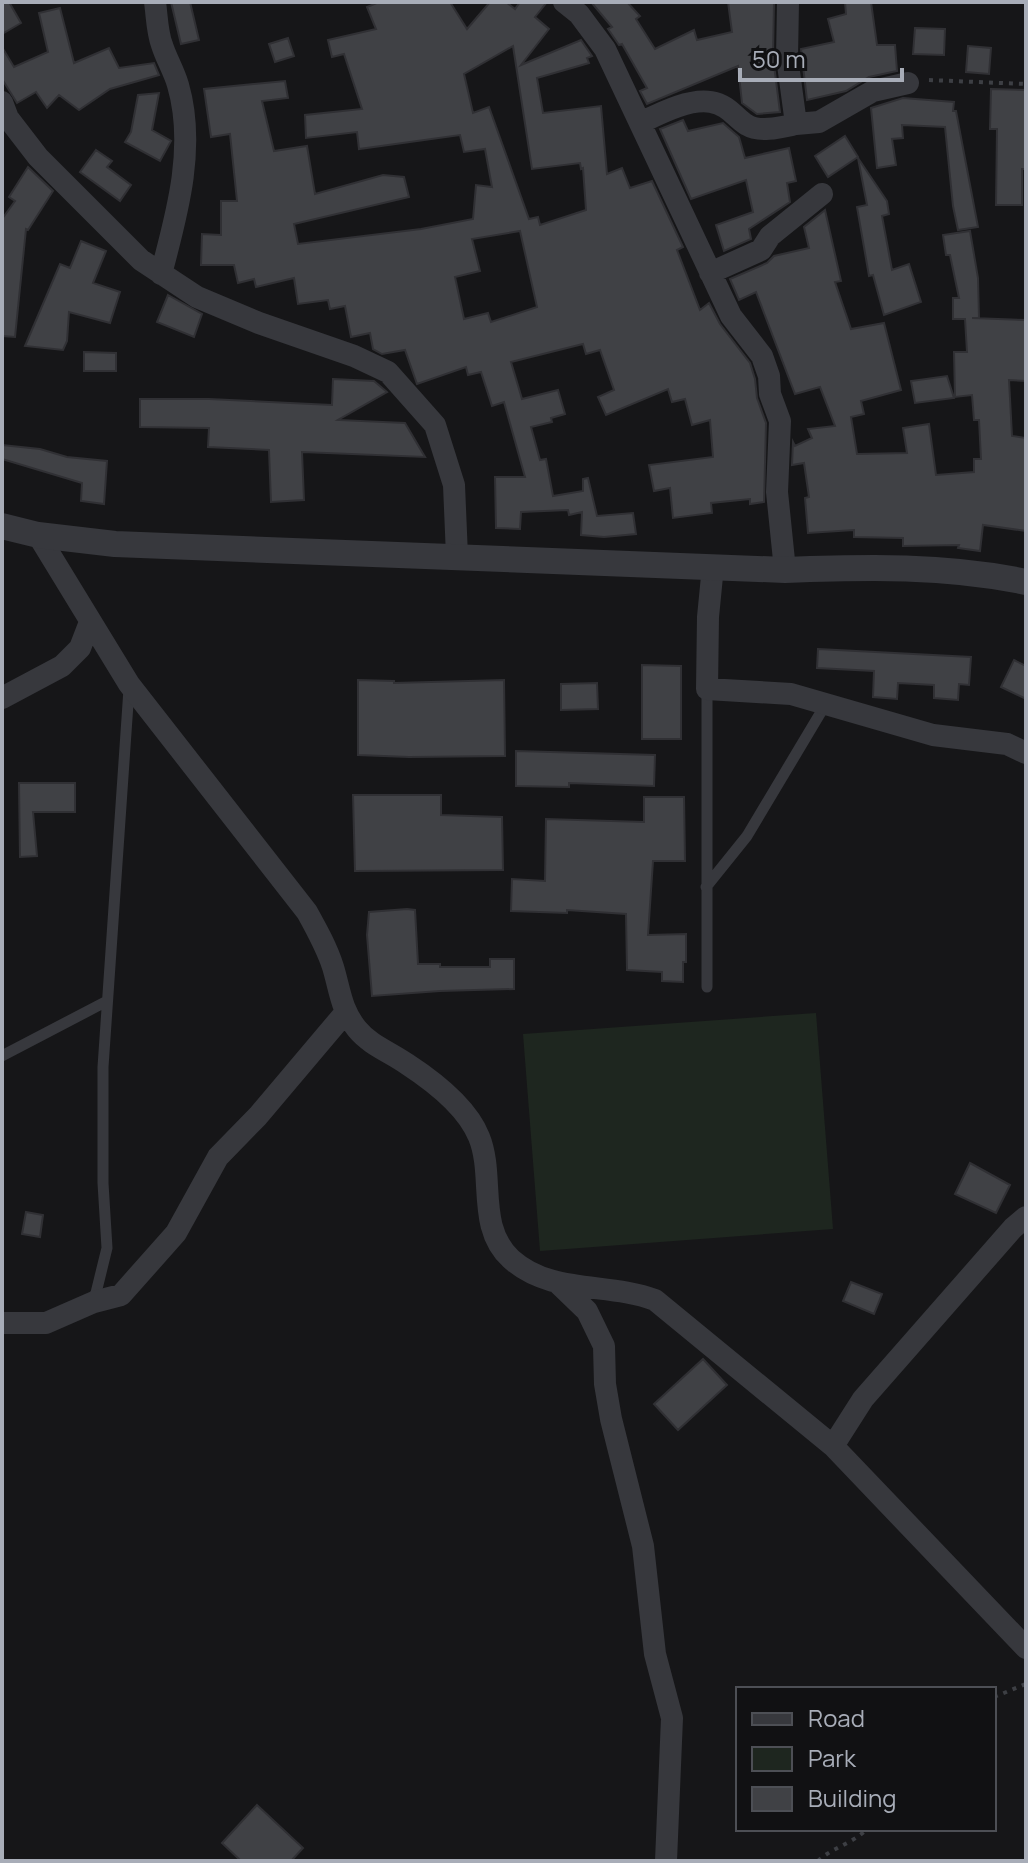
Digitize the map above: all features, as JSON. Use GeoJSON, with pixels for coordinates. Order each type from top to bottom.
{"type":"FeatureCollection","features":[{"type":"Feature","properties":{"kind":"street"},"geometry":{"type":"LineString","coordinates":[[155,2],[160,42],[178,85],[186,131],[178,205],[161,274]]}},
{"type":"Feature","properties":{"kind":"street"},"geometry":{"type":"LineString","coordinates":[[564,2],[579,14],[605,49],[731,316],[762,356],[769,376],[770,394],[780,421],[777,492],[785,570]]}},
{"type":"Feature","properties":{"kind":"street"},"geometry":{"type":"LineString","coordinates":[[788,2],[787,57],[796,124]]}},
{"type":"Feature","properties":{"kind":"street"},"geometry":{"type":"LineString","coordinates":[[640,123],[673,107],[710,101],[734,112],[748,126],[768,129],[819,122],[873,91],[908,83]]}},
{"type":"Feature","properties":{"kind":"street"},"geometry":{"type":"LineString","coordinates":[[2,102],[8,118],[38,157],[141,260],[161,274],[197,297],[259,323],[354,356],[388,372],[435,425],[454,485],[457,556]]}},
{"type":"Feature","properties":{"kind":"street"},"geometry":{"type":"LineString","coordinates":[[710,273],[761,250],[770,236],[822,194]]}},
{"type":"Feature","properties":{"kind":"street"},"geometry":{"type":"LineString","coordinates":[[2,526],[38,535],[115,544],[785,570],[893,566],[962,571],[1026,582]]}},
{"type":"Feature","properties":{"kind":"street"},"geometry":{"type":"LineString","coordinates":[[38,535],[129,684],[307,912],[322,938],[345,1013],[358,1031],[408,1064],[448,1096],[467,1116],[480,1138],[494,1235],[509,1258],[532,1273],[559,1284],[634,1292],[655,1300],[833,1446],[1026,1648]]}},
{"type":"Feature","properties":{"kind":"street"},"geometry":{"type":"LineString","coordinates":[[713,566],[708,617],[707,689],[791,694],[933,735],[1007,744],[1026,753]]}},
{"type":"Feature","properties":{"kind":"street"},"geometry":{"type":"LineString","coordinates":[[2,698],[62,666],[80,648],[90,622]]}},
{"type":"Feature","properties":{"kind":"street"},"geometry":{"type":"LineString","coordinates":[[2,1323],[46,1323],[94,1302],[121,1295],[176,1233],[218,1157],[258,1116],[345,1013]]}},
{"type":"Feature","properties":{"kind":"street"},"geometry":{"type":"LineString","coordinates":[[833,1446],[863,1399],[1026,1217]]}},
{"type":"Feature","properties":{"kind":"street"},"geometry":{"type":"LineString","coordinates":[[559,1284],[587,1311],[604,1346],[605,1384],[611,1419],[643,1546],[655,1654],[672,1718],[666,1861]]}},
{"type":"Feature","properties":{"kind":"lane"},"geometry":{"type":"LineString","coordinates":[[94,1302],[107,1248],[103,1067],[129,684]]}},
{"type":"Feature","properties":{"kind":"lane"},"geometry":{"type":"LineString","coordinates":[[707,689],[707,987]]}},
{"type":"Feature","properties":{"kind":"lane"},"geometry":{"type":"LineString","coordinates":[[706,888],[747,836],[827,702]]}},
{"type":"Feature","properties":{"kind":"lane"},"geometry":{"type":"LineString","coordinates":[[2,1056],[107,1001]]}},
{"type":"Feature","properties":{"kind":"path"},"geometry":{"type":"LineString","coordinates":[[908,83],[923,79],[1026,84]]}},
{"type":"Feature","properties":{"kind":"path"},"geometry":{"type":"LineString","coordinates":[[996,1696],[1026,1684]]}},
{"type":"Feature","properties":{"kind":"path"},"geometry":{"type":"LineString","coordinates":[[818,1861],[865,1831]]}},
{"type":"Feature","properties":{"kind":"green space"},"geometry":{"type":"Polygon","coordinates":[[[816,1013],[833,1229],[540,1251],[523,1034],[816,1013]]]}},
{"type":"Feature","properties":{"kind":"building"},"geometry":{"type":"Polygon","coordinates":[[[2,2],[9,2],[21,23],[2,34],[2,2]]]}},
{"type":"Feature","properties":{"kind":"building"},"geometry":{"type":"Polygon","coordinates":[[[171,2],[190,2],[199,40],[181,44],[171,2]]]}},
{"type":"Feature","properties":{"kind":"building"},"geometry":{"type":"Polygon","coordinates":[[[379,2],[450,2],[467,29],[490,2],[506,2],[515,9],[520,2],[547,2],[535,17],[549,29],[521,65],[581,40],[592,56],[587,58],[589,63],[537,78],[543,113],[601,106],[607,174],[622,168],[630,188],[652,181],[683,247],[677,250],[700,310],[709,303],[720,324],[750,363],[766,423],[764,502],[750,504],[750,499],[711,503],[712,513],[673,518],[670,488],[654,491],[649,465],[713,457],[710,420],[692,425],[685,399],[672,402],[668,389],[606,415],[598,397],[614,390],[600,350],[586,354],[583,344],[511,362],[522,399],[558,390],[565,414],[551,418],[552,422],[531,427],[540,460],[546,459],[553,496],[583,491],[583,479],[588,478],[597,516],[633,513],[636,534],[604,537],[581,535],[582,512],[569,515],[568,510],[521,512],[520,529],[496,528],[495,477],[525,477],[504,402],[492,406],[481,372],[468,375],[466,367],[417,384],[405,350],[382,354],[373,349],[370,333],[351,337],[345,306],[330,309],[328,300],[298,304],[294,278],[256,287],[254,279],[238,283],[234,265],[201,265],[202,234],[221,235],[221,201],[237,201],[230,134],[211,137],[204,89],[285,81],[288,98],[262,101],[274,151],[307,146],[315,194],[383,175],[404,177],[409,197],[294,224],[298,244],[421,229],[473,219],[476,185],[492,187],[485,149],[464,152],[460,135],[359,149],[357,132],[306,138],[305,115],[362,109],[344,54],[332,57],[328,40],[376,29],[367,7],[379,2]],[[513,46],[464,74],[473,113],[489,107],[529,219],[538,217],[540,225],[586,210],[583,168],[580,163],[532,169],[513,46]],[[520,231],[472,239],[480,271],[455,277],[464,319],[488,313],[491,322],[537,307],[520,231]]]}},
{"type":"Feature","properties":{"kind":"building"},"geometry":{"type":"Polygon","coordinates":[[[591,2],[627,2],[640,16],[636,19],[655,49],[694,30],[697,40],[732,32],[728,2],[774,2],[773,57],[780,112],[757,114],[742,103],[738,66],[647,104],[640,91],[647,88],[622,44],[619,45],[608,29],[612,27],[591,2]]]}},
{"type":"Feature","properties":{"kind":"building"},"geometry":{"type":"Polygon","coordinates":[[[845,2],[871,2],[877,45],[895,45],[897,71],[869,77],[846,91],[807,100],[801,49],[834,42],[828,19],[846,14],[845,2]]]}},
{"type":"Feature","properties":{"kind":"building"},"geometry":{"type":"Polygon","coordinates":[[[60,8],[74,63],[109,48],[119,68],[154,63],[159,75],[110,89],[79,110],[59,95],[47,108],[36,92],[17,103],[2,79],[2,47],[14,67],[48,52],[39,13],[60,8]]]}},
{"type":"Feature","properties":{"kind":"building"},"geometry":{"type":"Polygon","coordinates":[[[915,28],[945,29],[944,55],[913,54],[915,28]]]}},
{"type":"Feature","properties":{"kind":"building"},"geometry":{"type":"Polygon","coordinates":[[[288,38],[294,56],[275,62],[269,44],[288,38]]]}},
{"type":"Feature","properties":{"kind":"building"},"geometry":{"type":"Polygon","coordinates":[[[968,46],[991,48],[989,74],[966,72],[968,46]]]}},
{"type":"Feature","properties":{"kind":"building"},"geometry":{"type":"Polygon","coordinates":[[[991,89],[1026,90],[1026,169],[1022,169],[1022,205],[996,205],[997,129],[990,129],[991,89]]]}},
{"type":"Feature","properties":{"kind":"building"},"geometry":{"type":"Polygon","coordinates":[[[159,93],[152,130],[171,141],[160,161],[125,142],[131,132],[138,95],[159,93]]]}},
{"type":"Feature","properties":{"kind":"building"},"geometry":{"type":"Polygon","coordinates":[[[903,98],[954,102],[953,111],[956,111],[978,227],[958,230],[945,127],[902,125],[903,138],[892,139],[896,165],[877,168],[871,108],[903,98]]]}},
{"type":"Feature","properties":{"kind":"building"},"geometry":{"type":"Polygon","coordinates":[[[683,120],[688,131],[723,123],[739,137],[745,158],[789,148],[796,181],[787,183],[790,202],[749,229],[751,239],[724,251],[716,225],[753,212],[746,180],[691,199],[660,129],[683,120]]]}},
{"type":"Feature","properties":{"kind":"building"},"geometry":{"type":"Polygon","coordinates":[[[845,136],[858,157],[828,177],[815,156],[845,136]]]}},
{"type":"Feature","properties":{"kind":"building"},"geometry":{"type":"Polygon","coordinates":[[[96,150],[112,161],[107,167],[131,185],[120,201],[80,172],[96,150]]]}},
{"type":"Feature","properties":{"kind":"building"},"geometry":{"type":"Polygon","coordinates":[[[858,158],[887,201],[889,214],[882,216],[892,270],[909,264],[921,302],[884,315],[873,275],[869,276],[857,207],[867,205],[858,158]]]}},
{"type":"Feature","properties":{"kind":"building"},"geometry":{"type":"Polygon","coordinates":[[[28,167],[53,191],[26,229],[15,337],[2,336],[2,219],[15,201],[9,197],[28,167]]]}},
{"type":"Feature","properties":{"kind":"building"},"geometry":{"type":"Polygon","coordinates":[[[825,210],[841,281],[835,282],[851,329],[884,323],[901,390],[861,401],[864,414],[851,417],[857,454],[907,453],[903,428],[929,424],[936,475],[974,472],[974,459],[981,459],[979,420],[974,420],[972,395],[955,397],[954,352],[967,352],[965,319],[953,319],[953,298],[959,298],[943,235],[970,231],[978,278],[979,318],[972,318],[1026,320],[1026,381],[1009,380],[1012,436],[1026,438],[1026,531],[983,525],[980,551],[958,548],[959,545],[903,546],[903,538],[854,537],[854,530],[808,533],[805,498],[809,497],[804,463],[792,465],[793,442],[795,446],[812,438],[808,429],[835,426],[820,387],[795,394],[756,292],[739,300],[730,279],[767,263],[774,256],[809,248],[804,227],[825,210]]]}},
{"type":"Feature","properties":{"kind":"building"},"geometry":{"type":"Polygon","coordinates":[[[81,241],[106,251],[93,283],[120,292],[110,323],[69,312],[67,341],[63,350],[25,346],[60,264],[70,268],[81,241]]]}},
{"type":"Feature","properties":{"kind":"building"},"geometry":{"type":"Polygon","coordinates":[[[168,295],[202,314],[194,337],[157,322],[168,295]]]}},
{"type":"Feature","properties":{"kind":"building"},"geometry":{"type":"Polygon","coordinates":[[[84,352],[116,353],[116,371],[84,371],[84,352]]]}},
{"type":"Feature","properties":{"kind":"building"},"geometry":{"type":"Polygon","coordinates":[[[947,376],[954,398],[915,403],[911,381],[947,376]]]}},
{"type":"Feature","properties":{"kind":"building"},"geometry":{"type":"Polygon","coordinates":[[[333,379],[374,381],[387,392],[338,420],[405,423],[425,457],[302,452],[304,500],[271,502],[269,450],[208,447],[209,428],[140,427],[140,399],[332,405],[333,379]]]}},
{"type":"Feature","properties":{"kind":"building"},"geometry":{"type":"Polygon","coordinates":[[[2,445],[107,461],[104,504],[81,501],[82,483],[2,459],[2,445]]]}},
{"type":"Feature","properties":{"kind":"building"},"geometry":{"type":"Polygon","coordinates":[[[818,649],[971,657],[969,685],[959,684],[958,700],[934,698],[934,685],[898,683],[897,699],[873,697],[874,671],[817,668],[818,649]]]}},
{"type":"Feature","properties":{"kind":"building"},"geometry":{"type":"Polygon","coordinates":[[[1014,660],[1026,666],[1026,699],[1001,687],[1014,660]]]}},
{"type":"Feature","properties":{"kind":"building"},"geometry":{"type":"Polygon","coordinates":[[[642,665],[681,666],[681,739],[642,739],[642,665]]]}},
{"type":"Feature","properties":{"kind":"building"},"geometry":{"type":"Polygon","coordinates":[[[358,680],[394,683],[504,680],[505,756],[358,755],[358,680]]]}},
{"type":"Feature","properties":{"kind":"building"},"geometry":{"type":"Polygon","coordinates":[[[597,683],[598,709],[561,710],[561,684],[597,683]]]}},
{"type":"Feature","properties":{"kind":"building"},"geometry":{"type":"Polygon","coordinates":[[[516,751],[655,755],[654,786],[569,783],[569,787],[516,786],[516,751]]]}},
{"type":"Feature","properties":{"kind":"building"},"geometry":{"type":"Polygon","coordinates":[[[19,783],[75,783],[75,812],[33,812],[37,856],[20,857],[19,783]]]}},
{"type":"Feature","properties":{"kind":"building"},"geometry":{"type":"Polygon","coordinates":[[[353,795],[441,795],[441,815],[502,817],[503,870],[355,871],[353,795]]]}},
{"type":"Feature","properties":{"kind":"building"},"geometry":{"type":"Polygon","coordinates":[[[644,797],[684,797],[685,861],[653,861],[648,935],[686,934],[683,982],[662,981],[662,972],[627,970],[626,914],[567,910],[567,913],[511,911],[512,879],[545,881],[546,819],[644,822],[644,797]]]}},
{"type":"Feature","properties":{"kind":"building"},"geometry":{"type":"Polygon","coordinates":[[[415,910],[418,964],[490,967],[490,959],[514,959],[514,989],[372,996],[367,935],[369,912],[415,910]]]}},
{"type":"Feature","properties":{"kind":"building"},"geometry":{"type":"Polygon","coordinates":[[[970,1163],[1010,1185],[996,1213],[955,1194],[970,1163]]]}},
{"type":"Feature","properties":{"kind":"building"},"geometry":{"type":"Polygon","coordinates":[[[26,1212],[43,1215],[40,1237],[22,1234],[26,1212]]]}},
{"type":"Feature","properties":{"kind":"building"},"geometry":{"type":"Polygon","coordinates":[[[851,1282],[882,1294],[874,1314],[843,1301],[851,1282]]]}},
{"type":"Feature","properties":{"kind":"building"},"geometry":{"type":"Polygon","coordinates":[[[703,1359],[727,1385],[678,1430],[654,1404],[703,1359]]]}},
{"type":"Feature","properties":{"kind":"building"},"geometry":{"type":"Polygon","coordinates":[[[257,1805],[303,1848],[291,1861],[241,1861],[222,1843],[257,1805]]]}}]}
